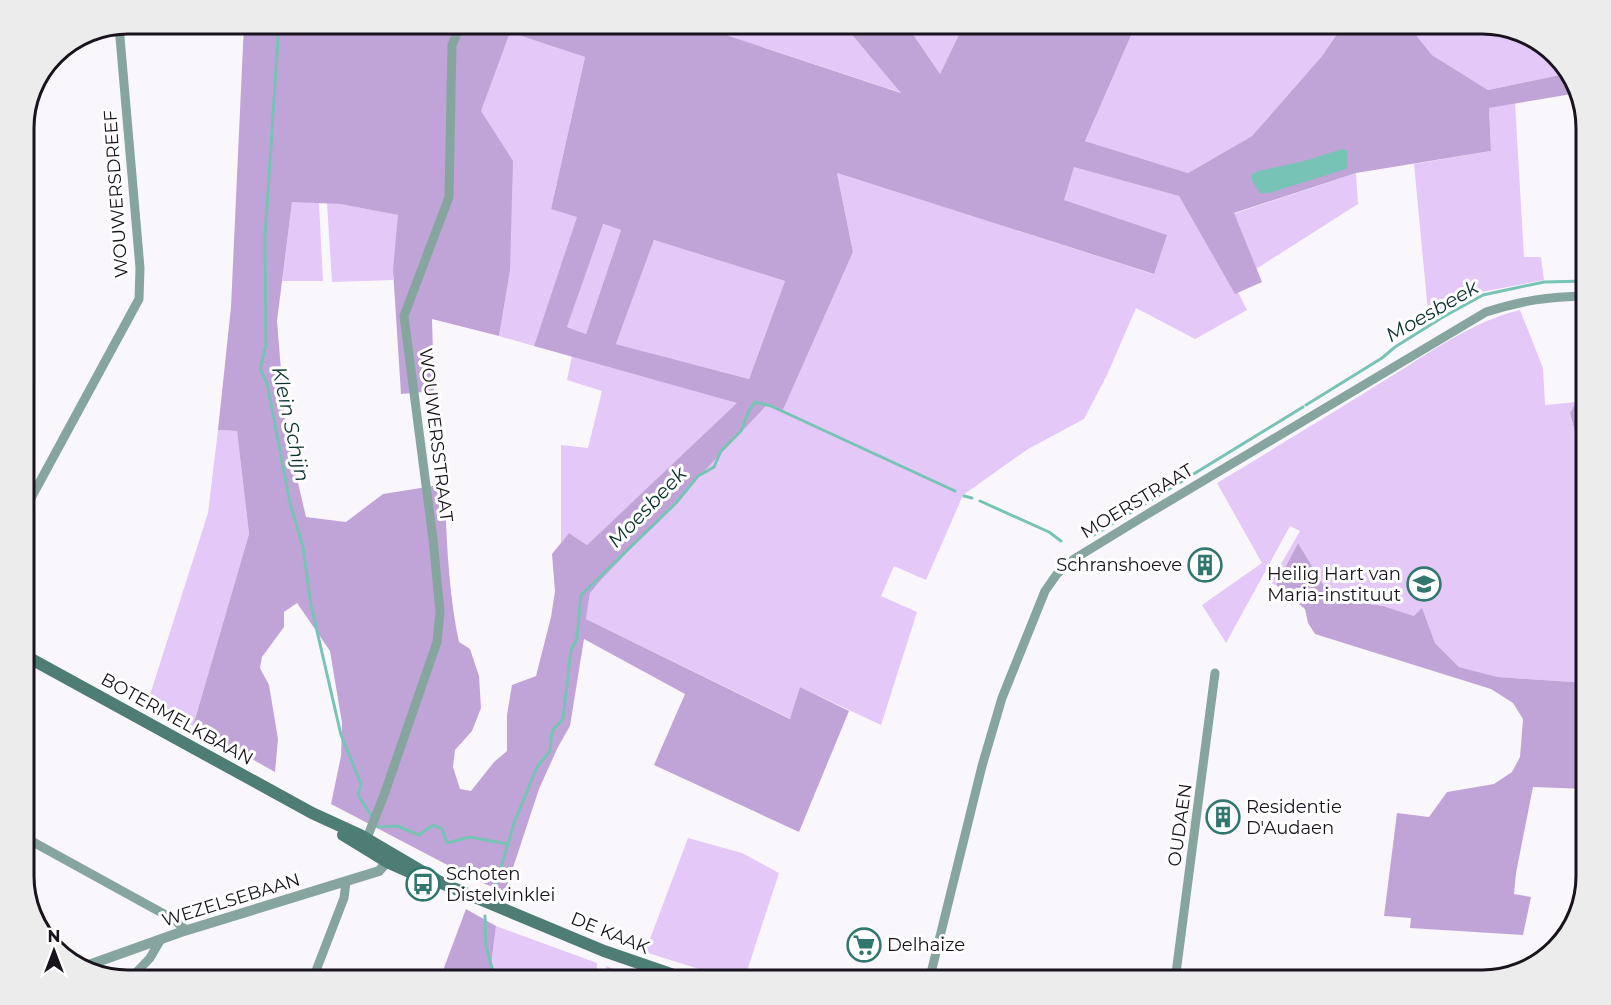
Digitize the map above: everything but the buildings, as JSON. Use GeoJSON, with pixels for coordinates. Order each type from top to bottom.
{"type":"FeatureCollection","features":[{"type":"Feature","properties":{"kind":"main road","name":"BOTERMELKBAAN"},"geometry":{"type":"LineString","coordinates":[[35,661],[440,882]]}},
{"type":"Feature","properties":{"kind":"main road","name":"BOTERMELKBAAN"},"geometry":{"type":"LineString","coordinates":[[365,843],[387,862],[484,900]]}},
{"type":"Feature","properties":{"kind":"main road","name":"DE KAAK"},"geometry":{"type":"LineString","coordinates":[[484,900],[604,951],[659,970]]}},
{"type":"Feature","properties":{"kind":"street","name":"WOUWERSSTRAAT"},"geometry":{"type":"LineString","coordinates":[[365,843],[437,642],[440,612],[434,549],[404,316],[450,197],[452,45],[457,34]]}},
{"type":"Feature","properties":{"kind":"street","name":"WOUWERSDREEF"},"geometry":{"type":"LineString","coordinates":[[35,491],[139,299],[140,268],[121,35]]}},
{"type":"Feature","properties":{"kind":"street","name":"MOERSTRAAT"},"geometry":{"type":"LineString","coordinates":[[932,970],[982,766],[1002,698],[1045,591],[1057,574],[1074,559],[1146,515],[1486,312],[1522,301],[1576,296]]}},
{"type":"Feature","properties":{"kind":"street","name":"OUDAEN"},"geometry":{"type":"LineString","coordinates":[[1177,970],[1215,673]]}},
{"type":"Feature","properties":{"kind":"street"},"geometry":{"type":"LineString","coordinates":[[35,843],[173,919],[186,930]]}},
{"type":"Feature","properties":{"kind":"street","name":"WEZELSEBAAN"},"geometry":{"type":"LineString","coordinates":[[94,964],[186,930],[379,871],[387,862]]}},
{"type":"Feature","properties":{"kind":"street"},"geometry":{"type":"LineString","coordinates":[[316,970],[344,898],[346,882]]}},
{"type":"Feature","properties":{"kind":"street"},"geometry":{"type":"LineString","coordinates":[[139,970],[150,958],[161,939]]}},
{"type":"Feature","properties":{"kind":"shaded area"},"geometry":{"type":"Polygon","coordinates":[[[244,34],[509,34],[481,111],[513,161],[510,271],[499,336],[432,319],[434,391],[401,394],[393,270],[398,215],[340,204],[292,202],[277,321],[286,431],[306,517],[346,522],[383,494],[433,486],[445,499],[451,589],[459,642],[470,649],[479,676],[481,708],[472,731],[455,750],[453,767],[460,789],[471,791],[494,762],[507,751],[507,715],[512,685],[536,676],[555,591],[552,554],[569,533],[587,545],[737,403],[534,346],[577,217],[551,209],[585,57],[516,34],[723,34],[901,93],[851,34],[913,34],[940,74],[959,34],[1132,34],[1085,141],[1188,173],[1252,136],[1322,56],[1337,34],[1415,34],[1432,55],[1488,90],[1560,75],[1570,94],[1489,108],[1491,151],[1356,173],[1234,213],[1262,282],[1235,294],[1179,196],[1074,167],[1064,200],[1167,235],[1154,274],[837,173],[853,252],[783,410],[768,404],[602,579],[590,593],[586,619],[790,719],[800,687],[849,711],[799,832],[654,765],[685,694],[584,639],[570,726],[539,789],[505,892],[478,881],[331,804],[341,756],[342,723],[330,651],[297,603],[284,612],[284,627],[262,657],[260,668],[269,685],[278,739],[275,772],[193,726],[249,534],[237,431],[218,430],[231,307],[244,34]],[[603,224],[567,327],[586,334],[621,230],[603,224]],[[654,240],[616,344],[749,379],[785,281],[654,240]]]}},
{"type":"Feature","properties":{"kind":"shaded area"},"geometry":{"type":"Polygon","coordinates":[[[509,34],[519,34],[585,57],[551,209],[578,216],[534,346],[499,336],[510,271],[480,111],[509,34]]]}},
{"type":"Feature","properties":{"kind":"shaded area"},"geometry":{"type":"Polygon","coordinates":[[[723,34],[852,34],[902,93],[723,34]]]}},
{"type":"Feature","properties":{"kind":"shaded area"},"geometry":{"type":"Polygon","coordinates":[[[913,34],[959,34],[940,74],[913,34]]]}},
{"type":"Feature","properties":{"kind":"shaded area"},"geometry":{"type":"Polygon","coordinates":[[[1132,34],[1337,34],[1322,56],[1252,136],[1188,173],[1085,141],[1132,34]]]}},
{"type":"Feature","properties":{"kind":"shaded area"},"geometry":{"type":"Polygon","coordinates":[[[1415,34],[1495,35],[1530,47],[1545,58],[1560,75],[1488,90],[1432,55],[1415,34]]]}},
{"type":"Feature","properties":{"kind":"shaded area"},"geometry":{"type":"Polygon","coordinates":[[[1515,103],[1524,257],[1541,257],[1544,280],[1476,293],[1429,322],[1414,164],[1491,151],[1489,108],[1515,103]]]}},
{"type":"Feature","properties":{"kind":"shaded area"},"geometry":{"type":"Polygon","coordinates":[[[1342,149],[1347,151],[1346,169],[1269,193],[1260,193],[1252,181],[1252,174],[1258,171],[1304,161],[1342,149]]]}},
{"type":"Feature","properties":{"kind":"shaded area"},"geometry":{"type":"Polygon","coordinates":[[[1074,166],[1179,196],[1247,310],[1195,339],[1136,308],[1107,375],[1084,419],[1028,449],[963,495],[926,580],[894,566],[881,596],[917,612],[881,725],[800,687],[791,719],[586,619],[590,593],[602,579],[769,403],[783,410],[853,252],[837,173],[1153,274],[1166,235],[1063,200],[1074,166]]]}},
{"type":"Feature","properties":{"kind":"shaded area"},"geometry":{"type":"Polygon","coordinates":[[[1356,173],[1358,204],[1256,269],[1233,214],[1356,173]]]}},
{"type":"Feature","properties":{"kind":"shaded area"},"geometry":{"type":"Polygon","coordinates":[[[292,201],[319,203],[323,281],[282,281],[292,201]]]}},
{"type":"Feature","properties":{"kind":"shaded area"},"geometry":{"type":"Polygon","coordinates":[[[327,203],[399,215],[393,280],[332,282],[327,203]]]}},
{"type":"Feature","properties":{"kind":"shaded area"},"geometry":{"type":"Polygon","coordinates":[[[602,224],[621,230],[586,334],[567,327],[602,224]]]}},
{"type":"Feature","properties":{"kind":"shaded area"},"geometry":{"type":"Polygon","coordinates":[[[654,240],[785,281],[749,379],[616,344],[654,240]]]}},
{"type":"Feature","properties":{"kind":"shaded area"},"geometry":{"type":"Polygon","coordinates":[[[1520,310],[1543,368],[1545,405],[1576,402],[1570,413],[1576,436],[1576,682],[1498,677],[1459,667],[1435,643],[1422,609],[1414,616],[1383,606],[1342,600],[1324,586],[1298,543],[1276,585],[1270,583],[1300,531],[1290,526],[1226,643],[1202,605],[1262,563],[1217,483],[1453,338],[1503,315],[1520,310]]]}},
{"type":"Feature","properties":{"kind":"shaded area"},"geometry":{"type":"Polygon","coordinates":[[[572,356],[738,403],[587,545],[569,533],[561,543],[561,445],[588,448],[602,391],[567,380],[572,356]]]}},
{"type":"Feature","properties":{"kind":"shaded area"},"geometry":{"type":"Polygon","coordinates":[[[1576,402],[1576,436],[1570,413],[1576,402]]]}},
{"type":"Feature","properties":{"kind":"shaded area"},"geometry":{"type":"Polygon","coordinates":[[[218,430],[237,431],[249,534],[193,726],[148,701],[208,513],[218,430]]]}},
{"type":"Feature","properties":{"kind":"shaded area"},"geometry":{"type":"Polygon","coordinates":[[[1298,543],[1324,586],[1342,600],[1383,606],[1414,616],[1422,608],[1435,643],[1459,667],[1498,677],[1576,682],[1576,789],[1533,787],[1514,894],[1531,897],[1523,935],[1410,928],[1411,918],[1384,916],[1397,813],[1429,817],[1447,792],[1494,784],[1512,772],[1520,757],[1523,719],[1513,703],[1491,689],[1315,634],[1308,623],[1305,609],[1276,585],[1298,543]]]}},
{"type":"Feature","properties":{"kind":"shaded area"},"geometry":{"type":"Polygon","coordinates":[[[688,838],[742,853],[779,873],[747,970],[703,970],[645,952],[688,838]]]}},
{"type":"Feature","properties":{"kind":"shaded area"},"geometry":{"type":"Polygon","coordinates":[[[466,909],[496,926],[490,970],[443,970],[466,909]]]}},
{"type":"Feature","properties":{"kind":"shaded area"},"geometry":{"type":"Polygon","coordinates":[[[496,926],[597,963],[597,970],[490,970],[496,926]]]}},
{"type":"Feature","properties":{"kind":"shaded area"},"geometry":{"type":"Polygon","coordinates":[[[606,966],[617,970],[605,970],[606,966]]]}},
{"type":"Feature","properties":{"kind":"waterway","name":"Klein Schijn"},"geometry":{"type":"LineString","coordinates":[[278,34],[265,237],[266,345],[260,369],[267,383],[290,503],[303,547],[311,605],[341,735],[361,784],[358,795],[372,817]]}},
{"type":"Feature","properties":{"kind":"waterway","name":"Moesbeek"},"geometry":{"type":"LineString","coordinates":[[1306,405],[1443,317],[1483,295],[1544,282],[1576,281]]}},
{"type":"Feature","properties":{"kind":"waterway","name":"Moesbeek"},"geometry":{"type":"LineString","coordinates":[[508,844],[537,767],[550,751],[552,731],[563,719],[571,650],[577,639],[581,595],[676,503],[698,476],[714,467],[721,451],[741,431],[755,402],[771,406],[955,491]]}},
{"type":"Feature","properties":{"kind":"waterway","name":"Moesbeek"},"geometry":{"type":"LineString","coordinates":[[1094,535],[1303,407]]}},
{"type":"Feature","properties":{"kind":"waterway","name":"Moesbeek"},"geometry":{"type":"LineString","coordinates":[[964,496],[972,498]]}},
{"type":"Feature","properties":{"kind":"waterway","name":"Moesbeek"},"geometry":{"type":"LineString","coordinates":[[980,501],[1049,532],[1061,541]]}},
{"type":"Feature","properties":{"kind":"waterway","name":"Klein Schijn"},"geometry":{"type":"LineString","coordinates":[[376,824],[378,827],[397,826],[419,835],[433,825],[442,829],[447,843],[469,837],[508,844],[496,884]]}},
{"type":"Feature","properties":{"kind":"waterway","name":"Klein Schijn"},"geometry":{"type":"LineString","coordinates":[[485,916],[486,946],[491,970]]}},
{"type":"Feature","properties":{"kind":"place","name":"Schranshoeve"},"geometry":{"type":"Point","coordinates":[1205,565]}},
{"type":"Feature","properties":{"kind":"place","name":"Heilig Hart van Maria-instituut"},"geometry":{"type":"Point","coordinates":[1424,584]}},
{"type":"Feature","properties":{"kind":"place","name":"Residentie D'Audaen"},"geometry":{"type":"Point","coordinates":[1223,817]}},
{"type":"Feature","properties":{"kind":"place","name":"Schoten Distelvinklei"},"geometry":{"type":"Point","coordinates":[423,884]}},
{"type":"Feature","properties":{"kind":"place","name":"Delhaize"},"geometry":{"type":"Point","coordinates":[864,945]}}]}
